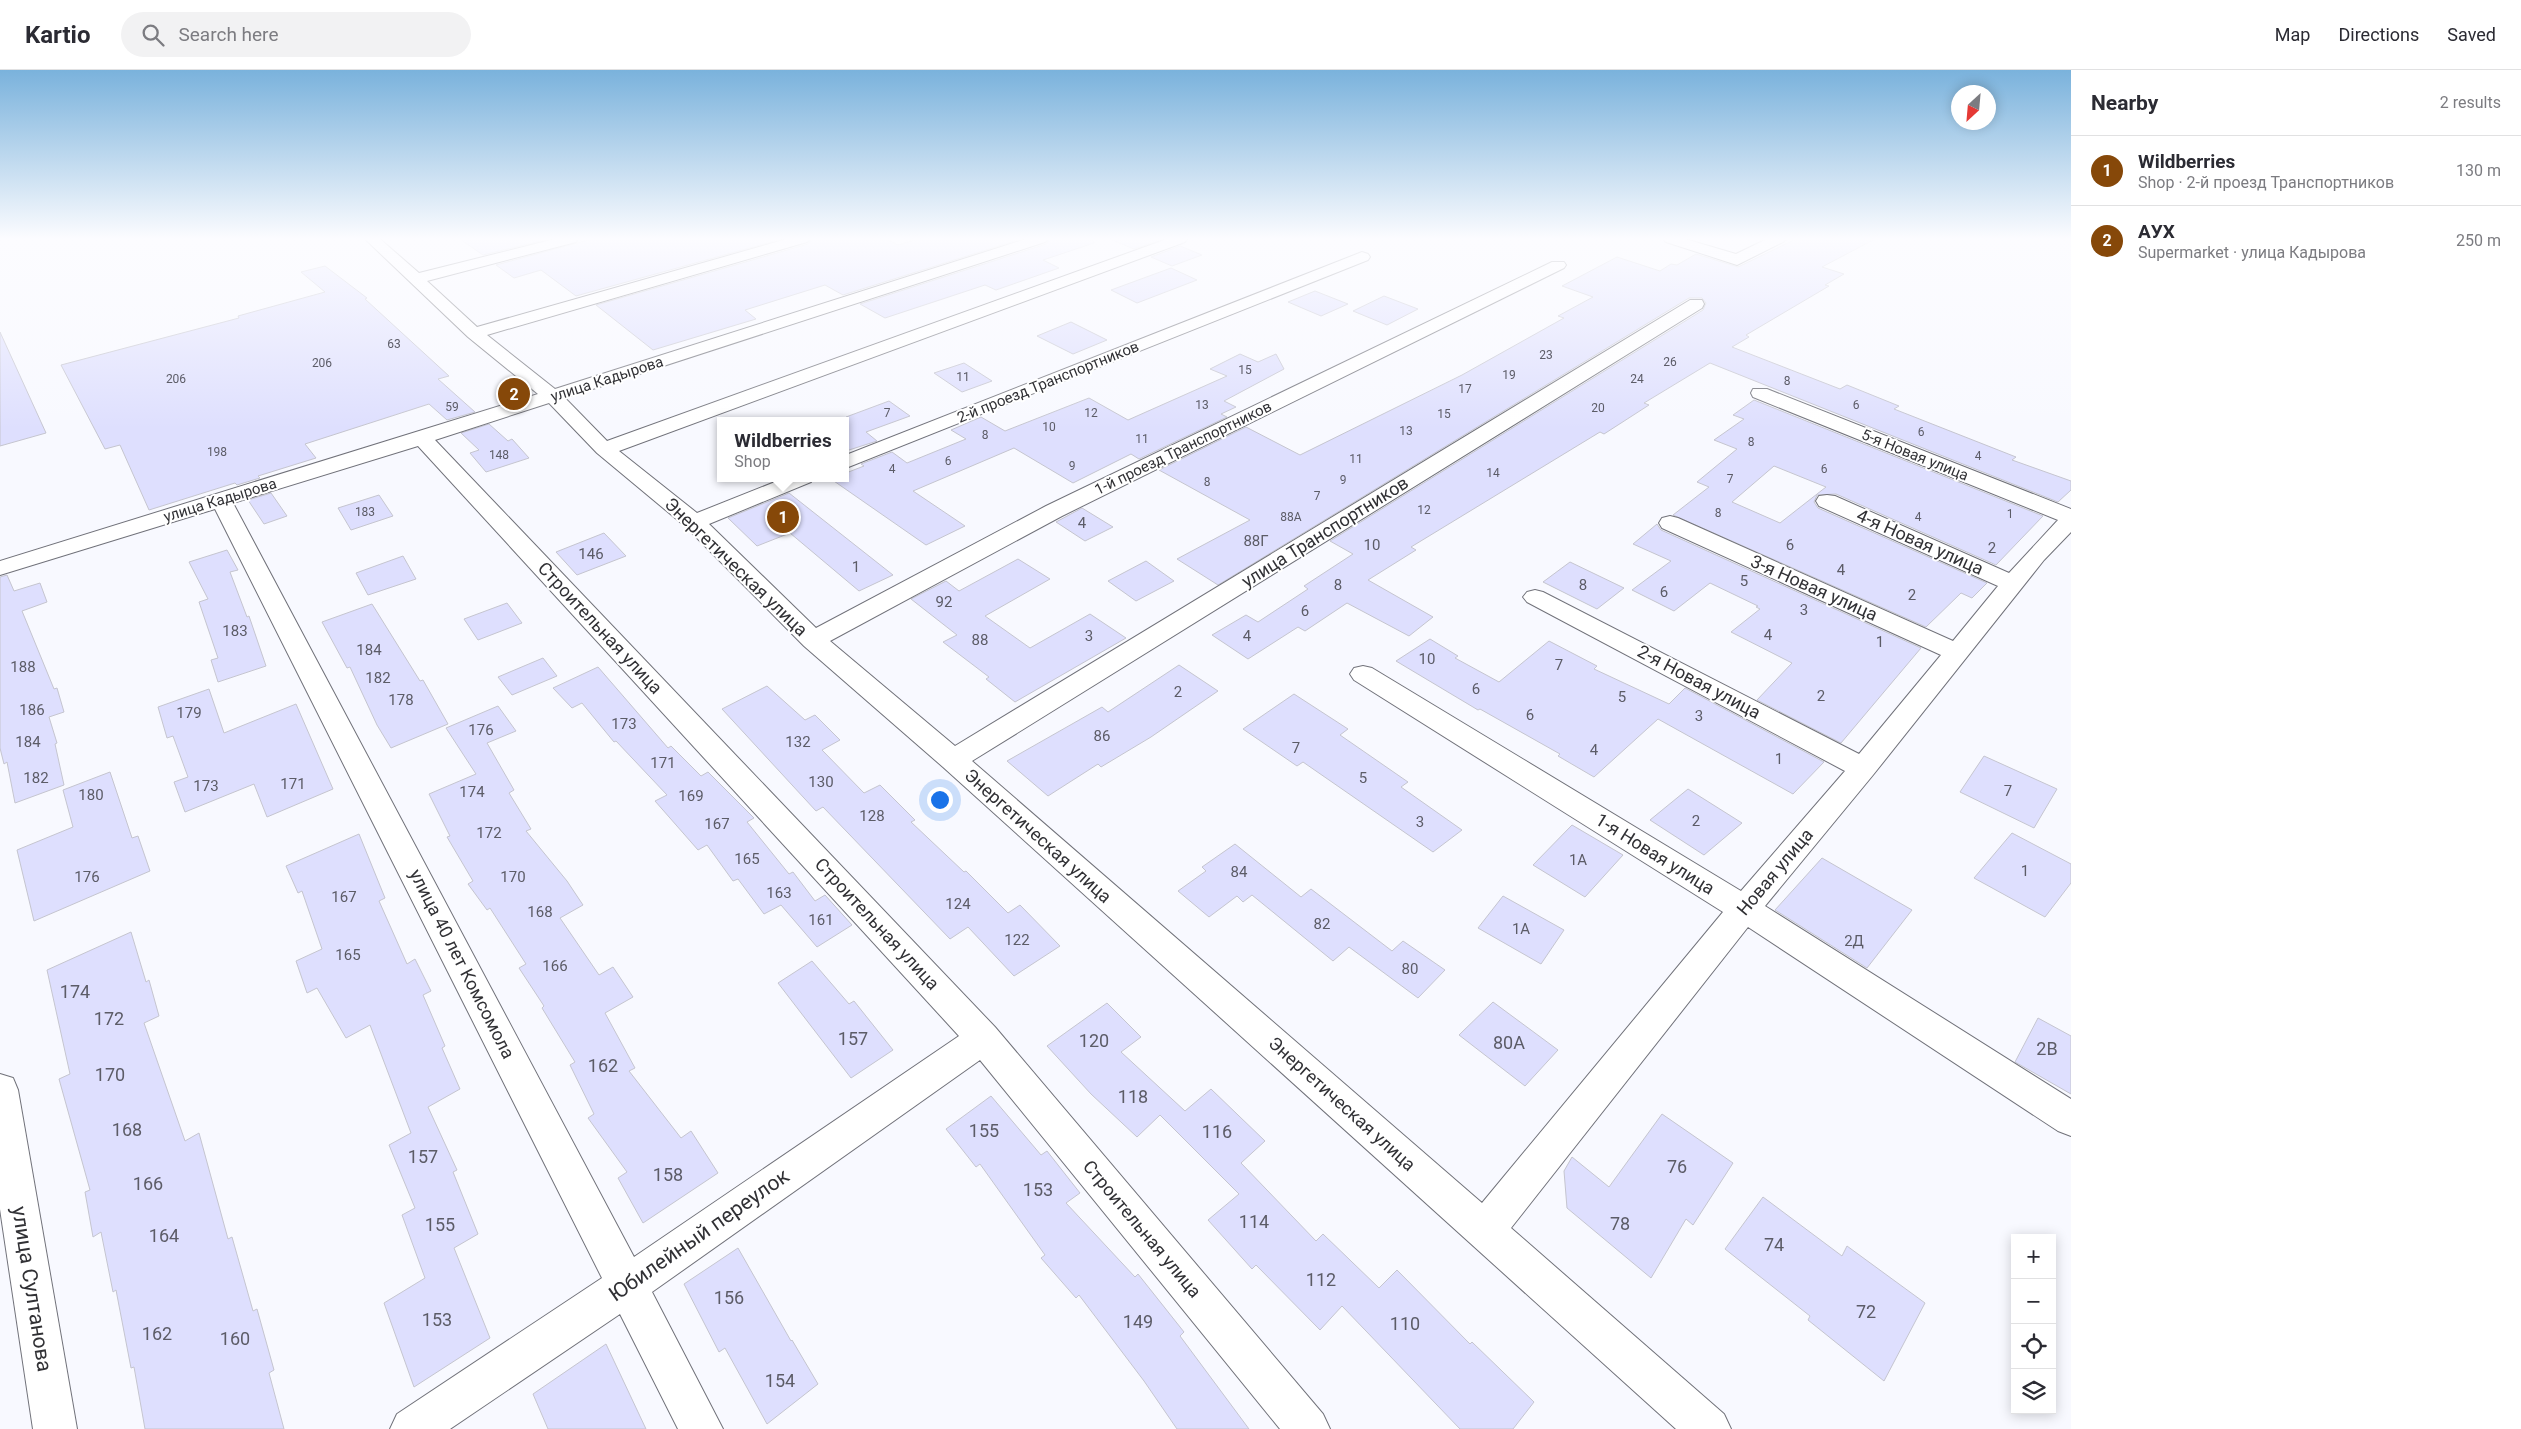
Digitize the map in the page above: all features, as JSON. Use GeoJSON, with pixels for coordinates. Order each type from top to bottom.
{"type":"FeatureCollection","features":[{"type":"Feature","properties":{"kind":"street","name":"Энергетическая улица"},"geometry":{"type":"LineString","coordinates":[[441,302],[474,333],[552,396],[604,449],[694,522],[813,640],[953,760],[1710,1429]]}},
{"type":"Feature","properties":{"kind":"street"},"geometry":{"type":"LineString","coordinates":[[474,333],[580,302]]}},
{"type":"Feature","properties":{"kind":"street","name":"улица Кадырова"},"geometry":{"type":"LineString","coordinates":[[0,568],[422,438],[841,302]]}},
{"type":"Feature","properties":{"kind":"street"},"geometry":{"type":"LineString","coordinates":[[604,449],[1004,302]]}},
{"type":"Feature","properties":{"kind":"street","name":"2-й проезд Транспортников"},"geometry":{"type":"LineString","coordinates":[[849,461],[1248,302]]}},
{"type":"Feature","properties":{"kind":"street","name":"1-й проезд Транспортников"},"geometry":{"type":"LineString","coordinates":[[813,640],[1054,511],[1481,302]]}},
{"type":"Feature","properties":{"kind":"street","name":"улица Транспортников"},"geometry":{"type":"LineString","coordinates":[[953,760],[1696,304]]}},
{"type":"Feature","properties":{"kind":"street","name":"5-я Новая улица"},"geometry":{"type":"LineString","coordinates":[[1760,393],[2071,518]]}},
{"type":"Feature","properties":{"kind":"street","name":"Строительная улица"},"geometry":{"type":"LineString","coordinates":[[422,438],[983,1038],[1308,1429]]}},
{"type":"Feature","properties":{"kind":"street"},"geometry":{"type":"LineString","coordinates":[[694,522],[794,482]]}},
{"type":"Feature","properties":{"kind":"street","name":"улица 40 лет Комсомола"},"geometry":{"type":"LineString","coordinates":[[221,500],[701,1429]]}},
{"type":"Feature","properties":{"kind":"street","name":"4-я Новая улица"},"geometry":{"type":"LineString","coordinates":[[1827,501],[2013,584]]}},
{"type":"Feature","properties":{"kind":"street","name":"Новая улица"},"geometry":{"type":"LineString","coordinates":[[1485,1230],[1744,909],[1863,768],[2036,555],[2071,518]]}},
{"type":"Feature","properties":{"kind":"street","name":"3-я Новая улица"},"geometry":{"type":"LineString","coordinates":[[1670,523],[1957,652]]}},
{"type":"Feature","properties":{"kind":"street","name":"2-я Новая улица"},"geometry":{"type":"LineString","coordinates":[[1535,597],[1863,768]]}},
{"type":"Feature","properties":{"kind":"street","name":"1-я Новая улица"},"geometry":{"type":"LineString","coordinates":[[1363,674],[1744,909],[2071,1119]]}},
{"type":"Feature","properties":{"kind":"street","name":"Юбилейный переулок"},"geometry":{"type":"LineString","coordinates":[[412,1429],[628,1285],[983,1038]]}},
{"type":"Feature","properties":{"kind":"street","name":"улица Султанова"},"geometry":{"type":"LineString","coordinates":[[0,1090],[55,1429]]}},
{"type":"Feature","properties":{"kind":"building"},"geometry":{"type":"Polygon","coordinates":[[[287,302],[369,302],[449,376],[438,379],[475,412],[447,420],[429,404],[305,444],[316,458],[258,476],[260,478],[237,485],[235,483],[149,510],[120,445],[105,449],[61,365],[239,318],[238,316],[287,302]]]}},
{"type":"Feature","properties":{"kind":"building"},"geometry":{"type":"Polygon","coordinates":[[[605,302],[769,302],[745,310],[756,319],[653,350],[596,305],[605,302]]]}},
{"type":"Feature","properties":{"kind":"building"},"geometry":{"type":"Polygon","coordinates":[[[865,302],[932,302],[885,318],[860,304],[865,302]]]}},
{"type":"Feature","properties":{"kind":"building"},"geometry":{"type":"Polygon","coordinates":[[[1289,302],[1348,304],[1321,316],[1289,302]]]}},
{"type":"Feature","properties":{"kind":"building"},"geometry":{"type":"Polygon","coordinates":[[[1371,302],[1401,302],[1418,309],[1387,325],[1353,311],[1371,302]]]}},
{"type":"Feature","properties":{"kind":"building"},"geometry":{"type":"Polygon","coordinates":[[[1583,302],[1682,302],[1218,585],[1177,559],[1250,520],[1159,470],[1246,427],[1300,455],[1462,375],[1564,318],[1558,316],[1583,302]]]}},
{"type":"Feature","properties":{"kind":"building"},"geometry":{"type":"Polygon","coordinates":[[[1801,302],[1746,335],[1749,337],[1732,347],[1840,389],[1847,385],[1899,406],[1894,409],[2016,457],[2012,460],[2071,481],[2071,490],[2058,502],[1710,363],[1644,403],[1649,405],[1604,434],[1600,432],[1411,547],[1416,550],[1368,580],[1433,617],[1409,636],[1347,603],[1305,631],[1298,627],[1248,659],[1212,635],[1246,615],[1258,622],[1308,589],[1304,586],[1353,554],[1330,541],[1703,310],[1706,303],[1801,302]]]}},
{"type":"Feature","properties":{"kind":"building"},"geometry":{"type":"Polygon","coordinates":[[[1071,322],[1107,340],[1073,354],[1037,336],[1071,322]]]}},
{"type":"Feature","properties":{"kind":"building"},"geometry":{"type":"Polygon","coordinates":[[[0,332],[46,433],[0,446],[0,332]]]}},
{"type":"Feature","properties":{"kind":"building"},"geometry":{"type":"Polygon","coordinates":[[[1240,354],[1258,362],[1276,354],[1284,369],[1224,401],[1236,407],[1221,414],[1227,417],[1139,459],[1131,454],[1073,483],[1014,448],[913,491],[965,526],[926,545],[835,482],[849,482],[849,472],[864,466],[861,464],[892,452],[907,463],[966,439],[951,430],[981,417],[1005,431],[1089,398],[1128,420],[1227,376],[1210,369],[1240,354]]]}},
{"type":"Feature","properties":{"kind":"building"},"geometry":{"type":"Polygon","coordinates":[[[964,363],[992,381],[962,392],[934,373],[964,363]]]}},
{"type":"Feature","properties":{"kind":"building"},"geometry":{"type":"Polygon","coordinates":[[[1754,400],[2043,516],[1996,565],[1836,494],[1817,495],[1814,502],[1818,508],[1987,583],[1972,598],[1961,593],[1926,627],[1673,515],[1709,487],[1697,482],[1737,449],[1714,440],[1744,419],[1733,415],[1754,400]],[[1774,466],[1732,502],[1780,523],[1826,487],[1774,466]]]}},
{"type":"Feature","properties":{"kind":"building"},"geometry":{"type":"Polygon","coordinates":[[[889,401],[910,416],[866,432],[877,441],[849,450],[849,417],[846,417],[889,401]]]}},
{"type":"Feature","properties":{"kind":"building"},"geometry":{"type":"Polygon","coordinates":[[[489,424],[508,441],[512,439],[529,458],[486,472],[470,453],[479,450],[461,433],[489,424]]]}},
{"type":"Feature","properties":{"kind":"building"},"geometry":{"type":"Polygon","coordinates":[[[271,493],[287,516],[264,524],[248,500],[271,493]]]}},
{"type":"Feature","properties":{"kind":"building"},"geometry":{"type":"Polygon","coordinates":[[[789,493],[893,575],[859,591],[790,533],[757,546],[728,518],[789,493]]]}},
{"type":"Feature","properties":{"kind":"building"},"geometry":{"type":"Polygon","coordinates":[[[379,495],[393,516],[351,530],[338,508],[379,495]]]}},
{"type":"Feature","properties":{"kind":"building"},"geometry":{"type":"Polygon","coordinates":[[[1082,508],[1113,527],[1085,541],[1056,522],[1082,508]]]}},
{"type":"Feature","properties":{"kind":"building"},"geometry":{"type":"Polygon","coordinates":[[[1657,524],[1661,530],[1921,648],[1841,743],[1757,700],[1792,663],[1731,632],[1760,609],[1756,607],[1758,606],[1710,583],[1674,611],[1632,590],[1671,561],[1633,544],[1657,524]]]}},
{"type":"Feature","properties":{"kind":"building"},"geometry":{"type":"Polygon","coordinates":[[[604,533],[626,556],[577,575],[556,552],[604,533]]]}},
{"type":"Feature","properties":{"kind":"building"},"geometry":{"type":"Polygon","coordinates":[[[227,550],[238,570],[230,572],[247,617],[249,616],[266,666],[218,682],[211,660],[218,658],[199,602],[208,599],[189,562],[227,550]]]}},
{"type":"Feature","properties":{"kind":"building"},"geometry":{"type":"Polygon","coordinates":[[[403,556],[416,579],[368,595],[356,573],[403,556]]]}},
{"type":"Feature","properties":{"kind":"building"},"geometry":{"type":"Polygon","coordinates":[[[1018,559],[1050,579],[985,616],[1030,648],[1090,614],[1126,638],[1015,702],[986,679],[989,677],[943,642],[957,635],[911,599],[946,581],[959,591],[1018,559]]]}},
{"type":"Feature","properties":{"kind":"building"},"geometry":{"type":"Polygon","coordinates":[[[1146,561],[1174,581],[1136,601],[1108,581],[1146,561]]]}},
{"type":"Feature","properties":{"kind":"building"},"geometry":{"type":"Polygon","coordinates":[[[1570,562],[1624,588],[1597,609],[1543,582],[1570,562]]]}},
{"type":"Feature","properties":{"kind":"building"},"geometry":{"type":"Polygon","coordinates":[[[7,575],[14,591],[40,583],[47,602],[22,611],[54,689],[57,688],[64,712],[49,717],[57,743],[55,744],[64,785],[15,803],[7,762],[4,764],[0,748],[0,577],[7,575]]]}},
{"type":"Feature","properties":{"kind":"building"},"geometry":{"type":"Polygon","coordinates":[[[507,603],[522,623],[478,640],[464,619],[507,603]]]}},
{"type":"Feature","properties":{"kind":"building"},"geometry":{"type":"Polygon","coordinates":[[[372,604],[420,681],[423,680],[448,724],[391,748],[377,725],[350,667],[347,668],[322,622],[372,604]]]}},
{"type":"Feature","properties":{"kind":"building"},"geometry":{"type":"Polygon","coordinates":[[[1430,639],[1458,656],[1455,658],[1499,682],[1549,641],[1597,666],[1594,669],[1669,704],[1685,688],[1824,762],[1793,794],[1658,719],[1594,777],[1558,756],[1560,754],[1480,709],[1478,710],[1396,661],[1430,639]]]}},
{"type":"Feature","properties":{"kind":"building"},"geometry":{"type":"Polygon","coordinates":[[[543,658],[557,676],[512,695],[498,677],[543,658]]]}},
{"type":"Feature","properties":{"kind":"building"},"geometry":{"type":"Polygon","coordinates":[[[1179,665],[1218,691],[1151,737],[1101,767],[1098,764],[1048,796],[1007,761],[1102,707],[1108,712],[1179,665]]]}},
{"type":"Feature","properties":{"kind":"building"},"geometry":{"type":"Polygon","coordinates":[[[598,667],[668,748],[671,746],[701,776],[708,772],[754,818],[747,822],[789,874],[793,872],[815,901],[825,895],[852,925],[817,947],[781,905],[764,914],[738,879],[733,881],[707,845],[698,850],[655,801],[667,795],[616,741],[614,742],[582,703],[572,708],[553,688],[598,667]]]}},
{"type":"Feature","properties":{"kind":"building"},"geometry":{"type":"Polygon","coordinates":[[[767,686],[805,720],[815,715],[840,740],[822,750],[864,793],[880,785],[915,820],[911,822],[964,872],[966,871],[1008,913],[1020,905],[1060,946],[1014,976],[968,927],[950,939],[823,807],[816,811],[722,709],[767,686]]]}},
{"type":"Feature","properties":{"kind":"building"},"geometry":{"type":"Polygon","coordinates":[[[209,689],[224,733],[296,704],[333,789],[267,817],[254,784],[185,812],[174,782],[188,777],[173,736],[167,738],[158,707],[209,689]]]}},
{"type":"Feature","properties":{"kind":"building"},"geometry":{"type":"Polygon","coordinates":[[[1294,694],[1348,729],[1340,735],[1408,782],[1401,787],[1462,830],[1433,852],[1303,762],[1297,766],[1243,729],[1294,694]]]}},
{"type":"Feature","properties":{"kind":"building"},"geometry":{"type":"Polygon","coordinates":[[[498,706],[516,731],[487,743],[514,790],[509,793],[531,829],[526,831],[567,881],[583,905],[560,918],[599,975],[613,967],[633,997],[605,1013],[635,1068],[629,1071],[681,1138],[691,1131],[718,1173],[643,1223],[618,1178],[627,1172],[588,1118],[594,1114],[570,1065],[575,1062],[542,1008],[544,1006],[519,968],[526,964],[490,908],[487,910],[468,884],[473,881],[447,837],[450,836],[429,794],[476,774],[446,728],[498,706]]]}},
{"type":"Feature","properties":{"kind":"building"},"geometry":{"type":"Polygon","coordinates":[[[1984,756],[2057,789],[2034,828],[1960,792],[1984,756]]]}},
{"type":"Feature","properties":{"kind":"building"},"geometry":{"type":"Polygon","coordinates":[[[110,772],[132,838],[138,836],[150,871],[34,921],[17,850],[73,827],[63,790],[110,772]]]}},
{"type":"Feature","properties":{"kind":"building"},"geometry":{"type":"Polygon","coordinates":[[[1688,789],[1742,823],[1704,855],[1650,820],[1688,789]]]}},
{"type":"Feature","properties":{"kind":"building"},"geometry":{"type":"Polygon","coordinates":[[[1572,825],[1623,855],[1585,897],[1533,865],[1572,825]]]}},
{"type":"Feature","properties":{"kind":"building"},"geometry":{"type":"Polygon","coordinates":[[[2012,833],[2071,864],[2071,883],[2045,917],[1974,878],[2012,833]]]}},
{"type":"Feature","properties":{"kind":"building"},"geometry":{"type":"Polygon","coordinates":[[[359,834],[385,898],[379,901],[407,964],[415,959],[431,991],[423,995],[445,1046],[442,1048],[460,1089],[428,1107],[457,1170],[453,1172],[478,1234],[454,1248],[490,1338],[414,1387],[384,1303],[425,1278],[402,1215],[415,1208],[389,1145],[411,1133],[370,1025],[346,1038],[317,988],[307,993],[296,961],[322,949],[302,891],[298,893],[286,866],[359,834]]]}},
{"type":"Feature","properties":{"kind":"building"},"geometry":{"type":"Polygon","coordinates":[[[1235,844],[1301,897],[1311,889],[1392,951],[1403,941],[1445,970],[1418,998],[1349,947],[1333,961],[1252,895],[1243,902],[1237,896],[1209,917],[1178,891],[1206,871],[1202,867],[1235,844]]]}},
{"type":"Feature","properties":{"kind":"building"},"geometry":{"type":"Polygon","coordinates":[[[1822,858],[1912,910],[1867,968],[1775,910],[1822,858]]]}},
{"type":"Feature","properties":{"kind":"building"},"geometry":{"type":"Polygon","coordinates":[[[1503,896],[1564,930],[1541,964],[1478,928],[1503,896]]]}},
{"type":"Feature","properties":{"kind":"building"},"geometry":{"type":"Polygon","coordinates":[[[131,932],[146,982],[149,980],[159,1016],[144,1023],[185,1141],[199,1133],[228,1239],[232,1237],[253,1311],[257,1309],[274,1370],[269,1373],[284,1429],[145,1429],[134,1367],[131,1368],[116,1290],[113,1292],[101,1232],[93,1237],[85,1192],[90,1190],[59,1079],[70,1074],[47,970],[131,932]]]}},
{"type":"Feature","properties":{"kind":"building"},"geometry":{"type":"Polygon","coordinates":[[[812,961],[849,1004],[854,1001],[893,1050],[851,1078],[778,983],[812,961]]]}},
{"type":"Feature","properties":{"kind":"building"},"geometry":{"type":"Polygon","coordinates":[[[1493,1002],[1558,1050],[1525,1086],[1459,1035],[1493,1002]]]}},
{"type":"Feature","properties":{"kind":"building"},"geometry":{"type":"Polygon","coordinates":[[[1107,1003],[1141,1037],[1121,1052],[1185,1111],[1211,1089],[1265,1141],[1241,1163],[1316,1241],[1323,1234],[1379,1288],[1397,1270],[1470,1344],[1472,1342],[1534,1402],[1513,1429],[1460,1429],[1342,1306],[1320,1330],[1256,1265],[1252,1269],[1208,1220],[1239,1194],[1160,1115],[1137,1137],[1091,1094],[1047,1046],[1107,1003]]]}},
{"type":"Feature","properties":{"kind":"building"},"geometry":{"type":"Polygon","coordinates":[[[2038,1018],[2071,1036],[2071,1094],[2015,1062],[2038,1018]]]}},
{"type":"Feature","properties":{"kind":"building"},"geometry":{"type":"Polygon","coordinates":[[[991,1096],[1041,1155],[1047,1151],[1080,1193],[1066,1203],[1135,1277],[1138,1274],[1184,1332],[1180,1336],[1249,1429],[1177,1429],[1144,1381],[1079,1295],[1076,1298],[1041,1258],[1045,1255],[980,1164],[976,1167],[946,1129],[991,1096]]]}},
{"type":"Feature","properties":{"kind":"building"},"geometry":{"type":"Polygon","coordinates":[[[1662,1114],[1733,1163],[1693,1225],[1686,1219],[1651,1278],[1567,1208],[1564,1171],[1572,1157],[1609,1187],[1662,1114]]]}},
{"type":"Feature","properties":{"kind":"building"},"geometry":{"type":"Polygon","coordinates":[[[1763,1197],[1842,1256],[1847,1246],[1925,1303],[1884,1381],[1808,1320],[1810,1316],[1725,1249],[1763,1197]]]}},
{"type":"Feature","properties":{"kind":"building"},"geometry":{"type":"Polygon","coordinates":[[[738,1248],[818,1384],[767,1424],[725,1348],[719,1352],[684,1284],[738,1248]]]}},
{"type":"Feature","properties":{"kind":"building"},"geometry":{"type":"Polygon","coordinates":[[[606,1344],[646,1429],[548,1429],[533,1394],[606,1344]]]}},
{"type":"Feature","properties":{"kind":"place","name":"АУХ"},"geometry":{"type":"Point","coordinates":[514,394]}},
{"type":"Feature","properties":{"kind":"place","name":"Wildberries"},"geometry":{"type":"Point","coordinates":[783,517]}}]}
